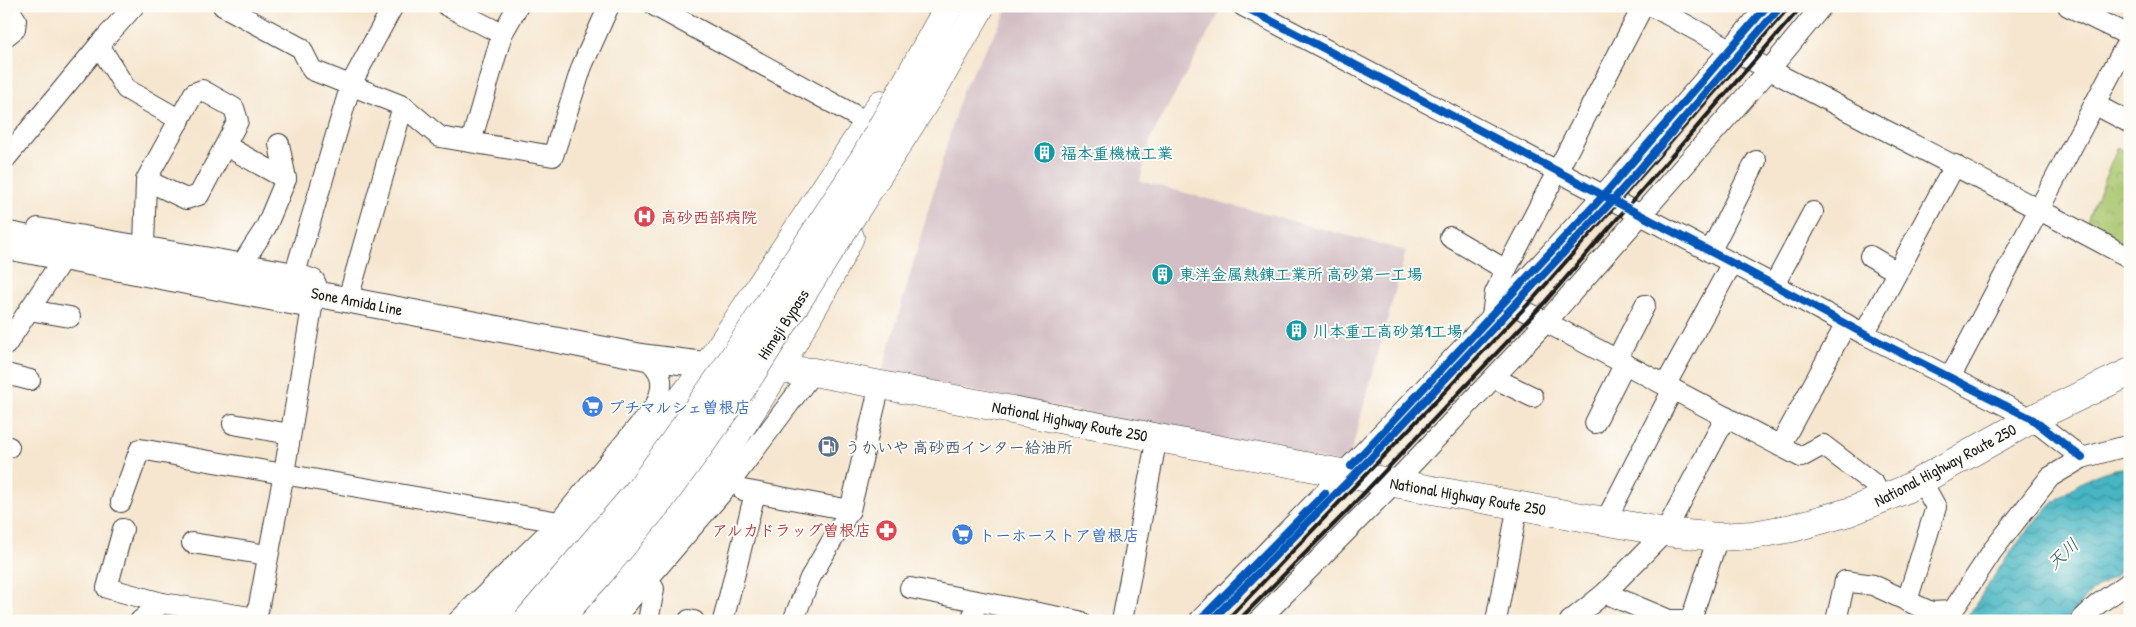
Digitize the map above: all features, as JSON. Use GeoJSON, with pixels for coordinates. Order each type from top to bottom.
{"type":"FeatureCollection","features":[{"type":"Feature","properties":{"kind":"highway"},"geometry":{"type":"LineString","coordinates":[[492,617],[553,558],[614,470],[662,411],[708,365],[869,124],[939,6]]}},
{"type":"Feature","properties":{"kind":"highway","name":"Himeji Bypass"},"geometry":{"type":"LineString","coordinates":[[527,621],[641,488],[726,369],[864,157],[949,6]]}},
{"type":"Feature","properties":{"kind":"highway"},"geometry":{"type":"LineString","coordinates":[[589,621],[635,570],[713,471],[778,369],[825,286],[928,82],[972,6]]}},
{"type":"Feature","properties":{"kind":"highway","name":"Himeji Bypass"},"geometry":{"type":"LineString","coordinates":[[557,621],[661,499],[742,388],[935,86],[981,6]]}},
{"type":"Feature","properties":{"kind":"highway","name":"National Highway Route 250"},"geometry":{"type":"LineString","coordinates":[[708,365],[813,372],[1344,474],[1665,532],[1718,537],[1754,535],[1792,528],[1849,512],[1882,499],[1921,480],[2032,419],[2130,372]]}},
{"type":"Feature","properties":{"kind":"main road","name":"Sone Amida Line"},"geometry":{"type":"LineString","coordinates":[[6,234],[313,300],[348,299],[644,358],[708,365]]}},
{"type":"Feature","properties":{"kind":"street"},"geometry":{"type":"LineString","coordinates":[[6,36],[14,29],[16,20],[8,6]]}},
{"type":"Feature","properties":{"kind":"street"},"geometry":{"type":"LineString","coordinates":[[6,158],[99,45],[134,6]]}},
{"type":"Feature","properties":{"kind":"street"},"geometry":{"type":"LineString","coordinates":[[223,6],[301,48],[312,70],[403,106],[440,138],[553,156],[582,66],[609,6]]}},
{"type":"Feature","properties":{"kind":"street"},"geometry":{"type":"LineString","coordinates":[[295,273],[351,84],[393,6]]}},
{"type":"Feature","properties":{"kind":"street"},"geometry":{"type":"LineString","coordinates":[[447,6],[502,34]]}},
{"type":"Feature","properties":{"kind":"street"},"geometry":{"type":"LineString","coordinates":[[471,142],[502,34],[518,6]]}},
{"type":"Feature","properties":{"kind":"street"},"geometry":{"type":"LineString","coordinates":[[655,6],[869,124]]}},
{"type":"Feature","properties":{"kind":"street"},"geometry":{"type":"LineString","coordinates":[[1243,6],[1557,170],[1864,334],[2032,419],[2082,458]]}},
{"type":"Feature","properties":{"kind":"street"},"geometry":{"type":"LineString","coordinates":[[1492,316],[1495,293],[1506,270],[1644,6]]}},
{"type":"Feature","properties":{"kind":"street"},"geometry":{"type":"LineString","coordinates":[[1652,6],[1730,50],[2039,208],[2130,258]]}},
{"type":"Feature","properties":{"kind":"street"},"geometry":{"type":"LineString","coordinates":[[1198,621],[1344,474],[1506,301],[1604,195],[1767,6]]}},
{"type":"Feature","properties":{"kind":"street"},"geometry":{"type":"LineString","coordinates":[[1258,621],[1394,483],[1546,322],[1769,70],[1822,6]]}},
{"type":"Feature","properties":{"kind":"street"},"geometry":{"type":"LineString","coordinates":[[1950,376],[2094,104],[2128,45],[2068,6]]}},
{"type":"Feature","properties":{"kind":"street"},"geometry":{"type":"LineString","coordinates":[[99,45],[126,89],[180,120]]}},
{"type":"Feature","properties":{"kind":"street"},"geometry":{"type":"LineString","coordinates":[[144,247],[146,180],[194,93],[202,90],[234,108],[238,121],[199,195],[186,199],[146,180]]}},
{"type":"Feature","properties":{"kind":"street"},"geometry":{"type":"LineString","coordinates":[[2094,104],[2130,123]]}},
{"type":"Feature","properties":{"kind":"street"},"geometry":{"type":"LineString","coordinates":[[348,299],[403,106]]}},
{"type":"Feature","properties":{"kind":"street"},"geometry":{"type":"LineString","coordinates":[[242,264],[266,227],[286,180],[279,144]]}},
{"type":"Feature","properties":{"kind":"street"},"geometry":{"type":"LineString","coordinates":[[226,146],[286,180]]}},
{"type":"Feature","properties":{"kind":"street"},"geometry":{"type":"LineString","coordinates":[[1710,252],[1756,161]]}},
{"type":"Feature","properties":{"kind":"street"},"geometry":{"type":"LineString","coordinates":[[1864,334],[1955,165]]}},
{"type":"Feature","properties":{"kind":"street"},"geometry":{"type":"LineString","coordinates":[[1774,285],[1813,212]]}},
{"type":"Feature","properties":{"kind":"street"},"geometry":{"type":"LineString","coordinates":[[6,222],[295,273],[314,280],[316,284],[284,473],[256,620],[162,603],[108,588],[123,529]]}},
{"type":"Feature","properties":{"kind":"street"},"geometry":{"type":"LineString","coordinates":[[1450,237],[1506,270]]}},
{"type":"Feature","properties":{"kind":"street"},"geometry":{"type":"LineString","coordinates":[[6,249],[62,260],[313,300]]}},
{"type":"Feature","properties":{"kind":"street"},"geometry":{"type":"LineString","coordinates":[[1870,256],[1897,272]]}},
{"type":"Feature","properties":{"kind":"street"},"geometry":{"type":"LineString","coordinates":[[6,345],[62,260]]}},
{"type":"Feature","properties":{"kind":"street"},"geometry":{"type":"LineString","coordinates":[[1606,520],[1732,263]]}},
{"type":"Feature","properties":{"kind":"street"},"geometry":{"type":"LineString","coordinates":[[1506,301],[1801,457],[1824,445],[1874,484],[1882,499]]}},
{"type":"Feature","properties":{"kind":"street"},"geometry":{"type":"LineString","coordinates":[[1594,423],[1644,305]]}},
{"type":"Feature","properties":{"kind":"street"},"geometry":{"type":"LineString","coordinates":[[29,310],[70,317]]}},
{"type":"Feature","properties":{"kind":"street"},"geometry":{"type":"LineString","coordinates":[[1780,446],[1846,324]]}},
{"type":"Feature","properties":{"kind":"street"},"geometry":{"type":"LineString","coordinates":[[458,621],[614,470],[662,411],[660,376],[651,362],[644,358]]}},
{"type":"Feature","properties":{"kind":"street"},"geometry":{"type":"LineString","coordinates":[[768,432],[778,369]]}},
{"type":"Feature","properties":{"kind":"street"},"geometry":{"type":"LineString","coordinates":[[612,621],[726,488],[813,372]]}},
{"type":"Feature","properties":{"kind":"street"},"geometry":{"type":"LineString","coordinates":[[6,374],[30,380]]}},
{"type":"Feature","properties":{"kind":"street"},"geometry":{"type":"LineString","coordinates":[[1494,378],[1533,397]]}},
{"type":"Feature","properties":{"kind":"street"},"geometry":{"type":"LineString","coordinates":[[793,621],[810,578],[850,510],[880,385]]}},
{"type":"Feature","properties":{"kind":"street"},"geometry":{"type":"LineString","coordinates":[[1570,621],[1605,593],[1665,532],[1726,417]]}},
{"type":"Feature","properties":{"kind":"street"},"geometry":{"type":"LineString","coordinates":[[233,424],[290,434]]}},
{"type":"Feature","properties":{"kind":"street"},"geometry":{"type":"LineString","coordinates":[[1122,621],[1158,437]]}},
{"type":"Feature","properties":{"kind":"street"},"geometry":{"type":"LineString","coordinates":[[1836,621],[1845,580],[1874,585],[1931,612],[1950,616],[1993,550],[2050,477],[2082,458],[2130,445]]}},
{"type":"Feature","properties":{"kind":"street"},"geometry":{"type":"LineString","coordinates":[[123,502],[140,449],[559,522]]}},
{"type":"Feature","properties":{"kind":"street"},"geometry":{"type":"LineString","coordinates":[[1907,601],[1936,507],[1921,480]]}},
{"type":"Feature","properties":{"kind":"street"},"geometry":{"type":"LineString","coordinates":[[726,488],[850,510]]}},
{"type":"Feature","properties":{"kind":"street"},"geometry":{"type":"LineString","coordinates":[[722,621],[754,492]]}},
{"type":"Feature","properties":{"kind":"street"},"geometry":{"type":"LineString","coordinates":[[1496,621],[1518,505]]}},
{"type":"Feature","properties":{"kind":"street"},"geometry":{"type":"LineString","coordinates":[[1605,593],[1668,620],[1691,620],[1718,537]]}},
{"type":"Feature","properties":{"kind":"street"},"geometry":{"type":"LineString","coordinates":[[192,543],[267,555]]}},
{"type":"Feature","properties":{"kind":"street"},"geometry":{"type":"LineString","coordinates":[[618,621],[648,579]]}},
{"type":"Feature","properties":{"kind":"street"},"geometry":{"type":"LineString","coordinates":[[648,579],[654,589],[648,621]]}},
{"type":"Feature","properties":{"kind":"street"},"geometry":{"type":"LineString","coordinates":[[2080,621],[2106,598],[2130,582]]}},
{"type":"Feature","properties":{"kind":"street"},"geometry":{"type":"LineString","coordinates":[[910,588],[1067,620]]}},
{"type":"Feature","properties":{"kind":"street"},"geometry":{"type":"LineString","coordinates":[[972,621],[976,601]]}},
{"type":"Feature","properties":{"kind":"street"},"geometry":{"type":"LineString","coordinates":[[140,621],[162,603]]}},
{"type":"Feature","properties":{"kind":"shaded area"},"geometry":{"type":"Polygon","coordinates":[[[1010,6],[1219,6],[1222,8],[1150,139],[1140,181],[1406,251],[1348,464],[882,373],[962,91],[1010,6]]]}},
{"type":"Feature","properties":{"kind":"green space"},"geometry":{"type":"Polygon","coordinates":[[[2118,147],[2130,154],[2130,248],[2085,225],[2118,147]]]}},
{"type":"Feature","properties":{"kind":"water","name":"天川"},"geometry":{"type":"Polygon","coordinates":[[[2130,467],[2130,566],[2092,591],[2065,621],[1965,621],[2014,548],[2033,524],[2054,503],[2077,485],[2102,473],[2130,467]]]}},
{"type":"Feature","properties":{"kind":"railway"},"geometry":{"type":"LineString","coordinates":[[1226,621],[1534,298],[1790,6]]}},
{"type":"Feature","properties":{"kind":"railway"},"geometry":{"type":"LineString","coordinates":[[1238,621],[1348,510],[1544,303],[1802,6]]}},
{"type":"Feature","properties":{"kind":"cycle path"},"geometry":{"type":"LineString","coordinates":[[1243,6],[1864,334],[2032,419],[2082,458]]}},
{"type":"Feature","properties":{"kind":"cycle path"},"geometry":{"type":"LineString","coordinates":[[1351,466],[1604,195],[1767,6]]}},
{"type":"Feature","properties":{"kind":"cycle path"},"geometry":{"type":"LineString","coordinates":[[1211,621],[1371,458],[1613,200],[1781,6]]}},
{"type":"Feature","properties":{"kind":"cycle path"},"geometry":{"type":"LineString","coordinates":[[1199,621],[1325,493]]}},
{"type":"Feature","properties":{"kind":"place","name":"福本重機械工業"},"geometry":{"type":"Point","coordinates":[1045,153]}},
{"type":"Feature","properties":{"kind":"place","name":"高砂西部病院"},"geometry":{"type":"Point","coordinates":[645,217]}},
{"type":"Feature","properties":{"kind":"place","name":"東洋金属熱錬工業所 高砂第一工場"},"geometry":{"type":"Point","coordinates":[1163,274]}},
{"type":"Feature","properties":{"kind":"place","name":"川本重工高砂第1工場"},"geometry":{"type":"Point","coordinates":[1297,331]}},
{"type":"Feature","properties":{"kind":"place","name":"プチマルシェ曽根店"},"geometry":{"type":"Point","coordinates":[592,407]}},
{"type":"Feature","properties":{"kind":"place","name":"うかいや 高砂西インター給油所"},"geometry":{"type":"Point","coordinates":[829,447]}},
{"type":"Feature","properties":{"kind":"place","name":"アルカドラッグ曽根店"},"geometry":{"type":"Point","coordinates":[887,530]}},
{"type":"Feature","properties":{"kind":"place","name":"トーホーストア曽根店"},"geometry":{"type":"Point","coordinates":[963,535]}}]}
